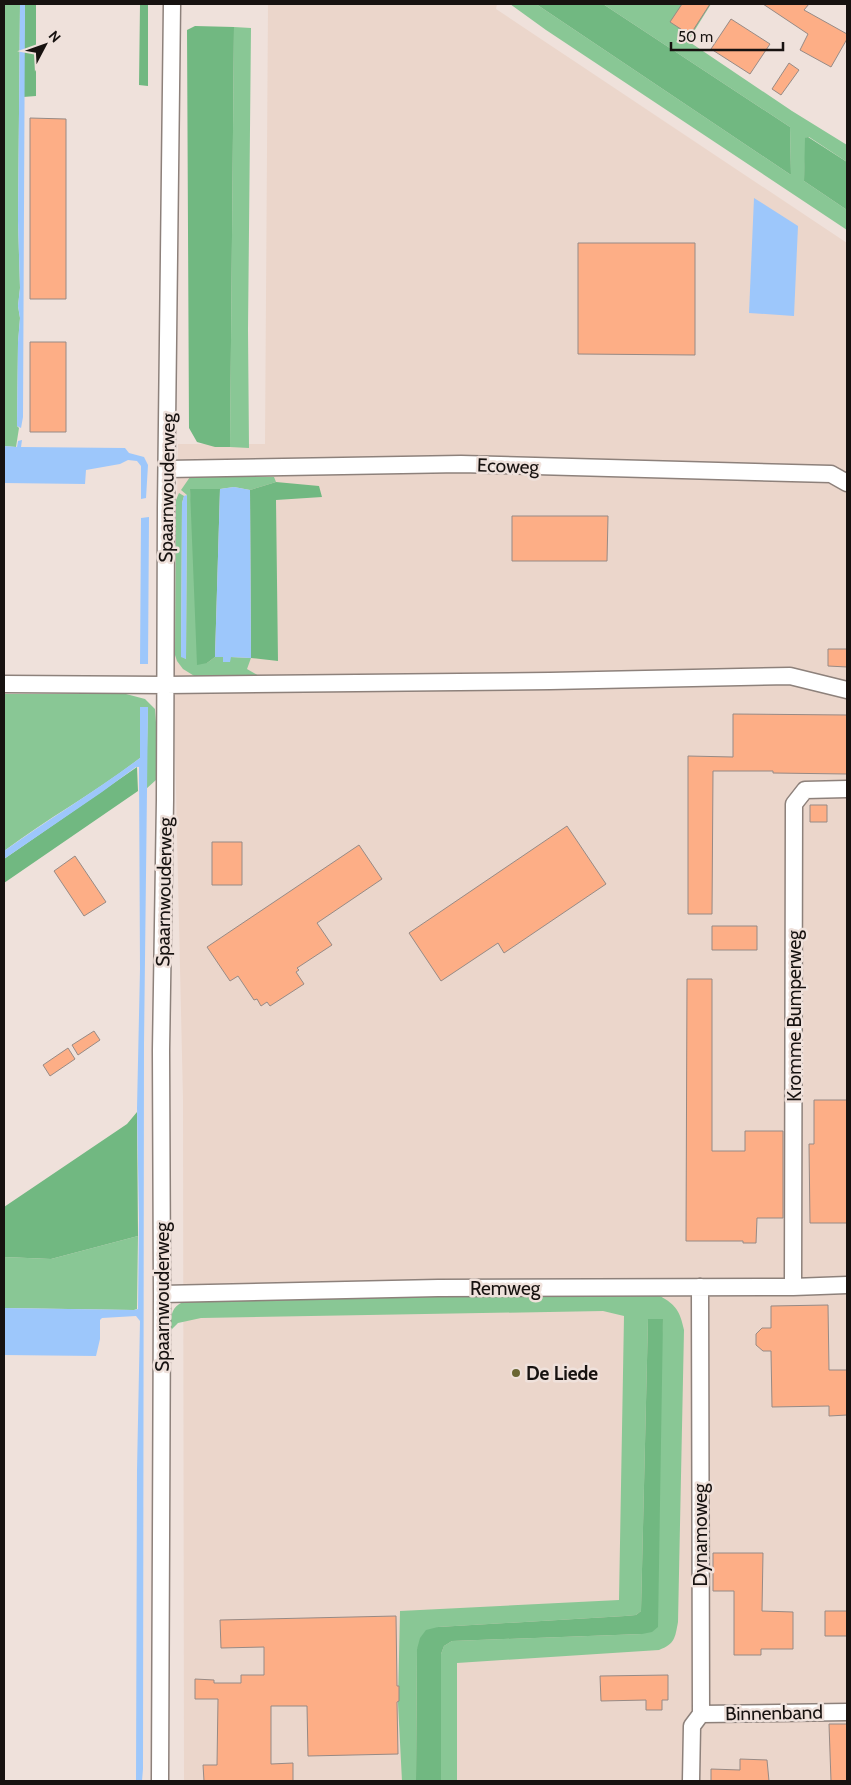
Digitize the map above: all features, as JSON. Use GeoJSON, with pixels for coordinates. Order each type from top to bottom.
{"type":"FeatureCollection","features":[{"type":"Feature","properties":{"kind":"street","name":"Spaarnwouderweg"},"geometry":{"type":"LineString","coordinates":[[160,1781],[161,1050],[172,4]]}},
{"type":"Feature","properties":{"kind":"street","name":"Ecoweg"},"geometry":{"type":"LineString","coordinates":[[167,468],[461,464],[831,474],[847,483]]}},
{"type":"Feature","properties":{"kind":"street"},"geometry":{"type":"LineString","coordinates":[[4,684],[166,685],[550,681],[790,676],[847,690]]}},
{"type":"Feature","properties":{"kind":"street","name":"Kromme Bumperweg"},"geometry":{"type":"LineString","coordinates":[[793,1287],[794,804],[805,790],[847,789]]}},
{"type":"Feature","properties":{"kind":"street","name":"Remweg"},"geometry":{"type":"LineString","coordinates":[[162,1294],[438,1288],[793,1287],[847,1285]]}},
{"type":"Feature","properties":{"kind":"street","name":"Dynamoweg"},"geometry":{"type":"LineString","coordinates":[[691,1781],[692,1726],[701,1714],[700,1286]]}},
{"type":"Feature","properties":{"kind":"street","name":"Binnenband"},"geometry":{"type":"LineString","coordinates":[[701,1714],[847,1712]]}},
{"type":"Feature","properties":{"kind":"shaded area","name":"De Liede"},"geometry":{"type":"Polygon","coordinates":[[[268,4],[497,4],[496,9],[847,243],[847,1781],[184,1781],[183,1099],[174,703],[178,444],[265,444],[268,4]]]}},
{"type":"Feature","properties":{"kind":"green space"},"geometry":{"type":"Polygon","coordinates":[[[4,4],[20,4],[18,221],[20,288],[18,306],[20,318],[17,426],[19,428],[16,447],[4,446],[4,4]]]}},
{"type":"Feature","properties":{"kind":"green space"},"geometry":{"type":"Polygon","coordinates":[[[25,4],[36,4],[36,96],[23,97],[25,4]]]}},
{"type":"Feature","properties":{"kind":"green space"},"geometry":{"type":"Polygon","coordinates":[[[140,4],[148,4],[148,86],[139,85],[140,4]]]}},
{"type":"Feature","properties":{"kind":"green space"},"geometry":{"type":"Polygon","coordinates":[[[510,4],[536,4],[791,175],[790,127],[603,4],[711,4],[688,41],[792,111],[847,145],[847,162],[809,137],[806,138],[804,181],[847,210],[847,230],[546,30],[510,4]]]}},
{"type":"Feature","properties":{"kind":"green space"},"geometry":{"type":"Polygon","coordinates":[[[536,4],[603,4],[790,127],[791,175],[536,4]]]}},
{"type":"Feature","properties":{"kind":"green space"},"geometry":{"type":"Polygon","coordinates":[[[195,26],[234,27],[230,447],[215,447],[197,442],[189,428],[187,30],[195,26]]]}},
{"type":"Feature","properties":{"kind":"green space"},"geometry":{"type":"Polygon","coordinates":[[[234,27],[251,28],[248,330],[249,448],[230,447],[234,27]]]}},
{"type":"Feature","properties":{"kind":"green space"},"geometry":{"type":"Polygon","coordinates":[[[808,137],[847,162],[847,210],[804,181],[805,138],[808,137]]]}},
{"type":"Feature","properties":{"kind":"green space"},"geometry":{"type":"Polygon","coordinates":[[[190,477],[274,477],[276,482],[250,490],[234,487],[190,489],[207,663],[215,657],[223,657],[223,662],[230,662],[230,657],[251,658],[247,669],[259,676],[196,677],[183,669],[177,661],[175,655],[176,500],[179,493],[184,496],[182,503],[181,656],[186,659],[187,495],[181,490],[190,477]]]}},
{"type":"Feature","properties":{"kind":"green space"},"geometry":{"type":"Polygon","coordinates":[[[276,482],[319,486],[322,497],[276,500],[278,661],[251,658],[250,490],[276,482]]]}},
{"type":"Feature","properties":{"kind":"green space"},"geometry":{"type":"Polygon","coordinates":[[[190,489],[220,489],[215,657],[207,663],[197,665],[190,489]]]}},
{"type":"Feature","properties":{"kind":"green space"},"geometry":{"type":"Polygon","coordinates":[[[4,694],[126,694],[145,699],[155,709],[158,749],[156,780],[146,789],[148,707],[141,707],[140,758],[4,851],[4,694]]]}},
{"type":"Feature","properties":{"kind":"green space"},"geometry":{"type":"Polygon","coordinates":[[[137,767],[138,791],[4,883],[4,859],[137,767]]]}},
{"type":"Feature","properties":{"kind":"green space"},"geometry":{"type":"Polygon","coordinates":[[[137,1112],[138,1236],[51,1259],[4,1257],[4,1207],[127,1124],[137,1112]]]}},
{"type":"Feature","properties":{"kind":"green space"},"geometry":{"type":"Polygon","coordinates":[[[138,1236],[137,1309],[4,1308],[4,1257],[51,1259],[138,1236]]]}},
{"type":"Feature","properties":{"kind":"green space"},"geometry":{"type":"Polygon","coordinates":[[[660,1296],[670,1302],[676,1309],[684,1330],[678,1622],[673,1640],[659,1650],[457,1663],[457,1781],[441,1781],[441,1654],[444,1646],[452,1641],[642,1634],[663,1319],[648,1319],[641,1611],[636,1615],[625,1616],[438,1627],[417,1649],[416,1781],[402,1781],[398,1703],[400,1611],[619,1600],[624,1316],[603,1311],[201,1318],[178,1323],[171,1330],[173,1310],[183,1302],[276,1297],[660,1296]]]}},
{"type":"Feature","properties":{"kind":"green space"},"geometry":{"type":"Polygon","coordinates":[[[648,1319],[663,1319],[658,1627],[652,1632],[642,1634],[452,1641],[444,1646],[441,1654],[441,1781],[416,1781],[417,1649],[420,1638],[426,1630],[438,1627],[625,1616],[636,1615],[641,1611],[648,1319]]]}},
{"type":"Feature","properties":{"kind":"water"},"geometry":{"type":"Polygon","coordinates":[[[20,4],[25,4],[23,417],[21,428],[17,426],[20,318],[18,306],[20,288],[18,221],[20,4]]]}},
{"type":"Feature","properties":{"kind":"water"},"geometry":{"type":"Polygon","coordinates":[[[754,198],[798,226],[794,316],[749,313],[754,198]]]}},
{"type":"Feature","properties":{"kind":"water"},"geometry":{"type":"Polygon","coordinates":[[[22,440],[21,447],[125,448],[129,453],[144,457],[148,465],[146,498],[141,499],[141,466],[137,461],[128,460],[120,464],[86,470],[85,484],[4,483],[4,446],[17,447],[18,441],[22,440]]]}},
{"type":"Feature","properties":{"kind":"water"},"geometry":{"type":"Polygon","coordinates":[[[234,487],[250,490],[251,658],[231,657],[230,662],[223,662],[223,657],[215,657],[220,489],[234,487]]]}},
{"type":"Feature","properties":{"kind":"water"},"geometry":{"type":"Polygon","coordinates":[[[187,495],[186,659],[181,657],[182,503],[184,496],[187,495]]]}},
{"type":"Feature","properties":{"kind":"water"},"geometry":{"type":"Polygon","coordinates":[[[149,517],[148,664],[140,664],[141,518],[149,517]]]}},
{"type":"Feature","properties":{"kind":"water"},"geometry":{"type":"Polygon","coordinates":[[[140,707],[148,707],[144,1044],[143,1769],[142,1781],[136,1781],[137,1470],[140,1321],[136,1316],[102,1318],[100,1320],[100,1339],[96,1356],[4,1355],[4,1308],[138,1309],[139,767],[136,767],[4,859],[4,851],[140,758],[140,707]]]}},
{"type":"Feature","properties":{"kind":"building"},"geometry":{"type":"Polygon","coordinates":[[[682,4],[710,4],[690,35],[670,22],[682,4]]]}},
{"type":"Feature","properties":{"kind":"building"},"geometry":{"type":"Polygon","coordinates":[[[763,4],[809,4],[804,10],[847,34],[847,39],[831,67],[800,50],[808,34],[763,4]]]}},
{"type":"Feature","properties":{"kind":"building"},"geometry":{"type":"Polygon","coordinates":[[[731,19],[770,44],[750,74],[711,49],[731,19]]]}},
{"type":"Feature","properties":{"kind":"building"},"geometry":{"type":"Polygon","coordinates":[[[789,63],[799,70],[781,95],[772,89],[789,63]]]}},
{"type":"Feature","properties":{"kind":"building"},"geometry":{"type":"Polygon","coordinates":[[[30,118],[66,119],[66,299],[30,299],[30,118]]]}},
{"type":"Feature","properties":{"kind":"building"},"geometry":{"type":"Polygon","coordinates":[[[578,243],[695,243],[695,355],[578,354],[578,243]]]}},
{"type":"Feature","properties":{"kind":"building"},"geometry":{"type":"Polygon","coordinates":[[[30,342],[66,342],[66,432],[30,432],[30,342]]]}},
{"type":"Feature","properties":{"kind":"building"},"geometry":{"type":"Polygon","coordinates":[[[512,516],[608,516],[607,561],[512,561],[512,516]]]}},
{"type":"Feature","properties":{"kind":"building"},"geometry":{"type":"Polygon","coordinates":[[[828,649],[847,649],[847,667],[828,666],[828,649]]]}},
{"type":"Feature","properties":{"kind":"building"},"geometry":{"type":"Polygon","coordinates":[[[733,714],[847,715],[847,774],[713,771],[712,914],[688,914],[688,756],[733,757],[733,714]]]}},
{"type":"Feature","properties":{"kind":"building"},"geometry":{"type":"Polygon","coordinates":[[[810,805],[827,805],[827,822],[810,822],[810,805]]]}},
{"type":"Feature","properties":{"kind":"building"},"geometry":{"type":"Polygon","coordinates":[[[567,826],[606,884],[504,953],[498,943],[441,981],[409,933],[567,826]]]}},
{"type":"Feature","properties":{"kind":"building"},"geometry":{"type":"Polygon","coordinates":[[[212,842],[242,842],[242,885],[212,885],[212,842]]]}},
{"type":"Feature","properties":{"kind":"building"},"geometry":{"type":"Polygon","coordinates":[[[359,845],[382,879],[317,923],[332,945],[297,968],[299,970],[296,972],[304,984],[270,1006],[267,1002],[261,1006],[257,999],[254,1000],[238,976],[230,981],[207,947],[359,845]]]}},
{"type":"Feature","properties":{"kind":"building"},"geometry":{"type":"Polygon","coordinates":[[[75,856],[106,902],[84,916],[54,871],[75,856]]]}},
{"type":"Feature","properties":{"kind":"building"},"geometry":{"type":"Polygon","coordinates":[[[712,926],[757,926],[757,950],[712,950],[712,926]]]}},
{"type":"Feature","properties":{"kind":"building"},"geometry":{"type":"Polygon","coordinates":[[[687,979],[712,979],[712,1151],[745,1151],[745,1131],[783,1131],[783,1218],[757,1218],[756,1243],[743,1243],[743,1241],[686,1241],[687,979]]]}},
{"type":"Feature","properties":{"kind":"building"},"geometry":{"type":"Polygon","coordinates":[[[94,1031],[100,1040],[78,1055],[72,1045],[94,1031]]]}},
{"type":"Feature","properties":{"kind":"building"},"geometry":{"type":"Polygon","coordinates":[[[68,1048],[75,1059],[50,1076],[43,1065],[68,1048]]]}},
{"type":"Feature","properties":{"kind":"building"},"geometry":{"type":"Polygon","coordinates":[[[814,1100],[847,1100],[847,1223],[810,1223],[809,1144],[814,1144],[814,1100]]]}},
{"type":"Feature","properties":{"kind":"building"},"geometry":{"type":"Polygon","coordinates":[[[828,1305],[829,1370],[847,1370],[847,1415],[829,1416],[829,1406],[772,1407],[771,1351],[763,1351],[756,1345],[756,1334],[762,1328],[771,1328],[771,1306],[828,1305]]]}},
{"type":"Feature","properties":{"kind":"building"},"geometry":{"type":"Polygon","coordinates":[[[713,1553],[763,1553],[762,1611],[793,1612],[793,1649],[761,1649],[761,1655],[734,1655],[734,1591],[713,1591],[713,1553]]]}},
{"type":"Feature","properties":{"kind":"building"},"geometry":{"type":"Polygon","coordinates":[[[825,1611],[847,1611],[847,1636],[825,1636],[825,1611]]]}},
{"type":"Feature","properties":{"kind":"building"},"geometry":{"type":"Polygon","coordinates":[[[396,1616],[397,1686],[399,1686],[399,1701],[397,1702],[398,1754],[308,1756],[307,1706],[271,1706],[271,1764],[293,1763],[293,1781],[204,1781],[203,1765],[217,1765],[218,1699],[195,1699],[195,1679],[214,1680],[214,1683],[241,1683],[241,1675],[264,1675],[264,1647],[221,1648],[220,1620],[396,1616]]]}},
{"type":"Feature","properties":{"kind":"building"},"geometry":{"type":"Polygon","coordinates":[[[668,1675],[668,1700],[662,1700],[662,1710],[646,1710],[646,1700],[601,1701],[600,1676],[668,1675]]]}},
{"type":"Feature","properties":{"kind":"building"},"geometry":{"type":"Polygon","coordinates":[[[829,1724],[847,1724],[847,1781],[831,1781],[829,1724]]]}},
{"type":"Feature","properties":{"kind":"building"},"geometry":{"type":"Polygon","coordinates":[[[740,1759],[767,1760],[769,1781],[711,1781],[711,1769],[740,1770],[740,1759]]]}},
{"type":"Feature","properties":{"kind":"place","name":"De Liede"},"geometry":{"type":"Point","coordinates":[516,1373]}}]}
